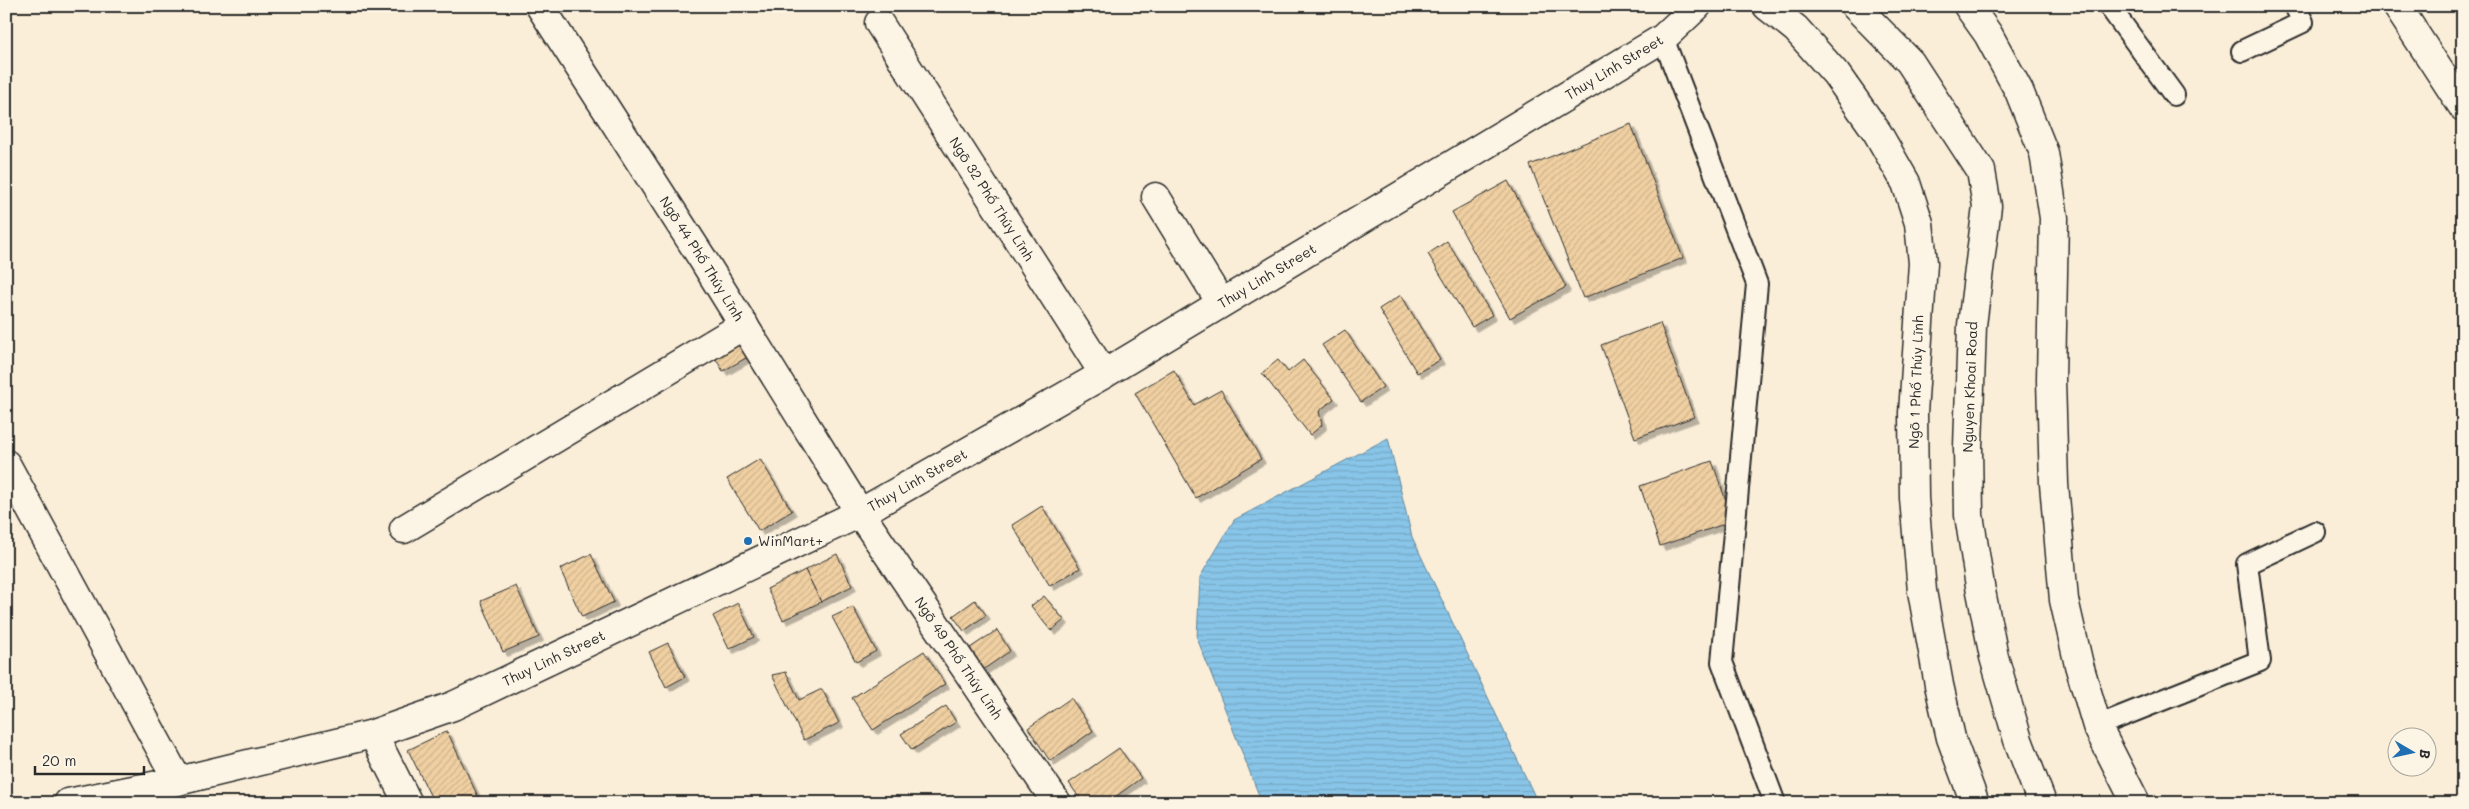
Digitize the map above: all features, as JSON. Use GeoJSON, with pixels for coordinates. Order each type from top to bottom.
{"type":"FeatureCollection","features":[{"type":"Feature","properties":{"kind":"street","name":"Ngõ 44 Phố Thúy Lĩnh"},"geometry":{"type":"LineString","coordinates":[[540,6],[744,325],[860,514]]}},
{"type":"Feature","properties":{"kind":"street","name":"Thuy Linh Street"},"geometry":{"type":"LineString","coordinates":[[68,803],[178,781],[373,734],[453,706],[860,514],[1104,374],[1662,38],[1697,6]]}},
{"type":"Feature","properties":{"kind":"street","name":"Ngõ 1 Phố Thúy Lĩnh"},"geometry":{"type":"LineString","coordinates":[[1767,6],[1796,29],[1836,74],[1876,132],[1906,183],[1919,223],[1924,263],[1917,334],[1913,441],[1914,498],[1922,591],[1939,686],[1951,738],[1975,803]]}},
{"type":"Feature","properties":{"kind":"street","name":"Nguyen Khoai Road"},"geometry":{"type":"LineString","coordinates":[[1855,6],[1910,62],[1981,171],[1987,206],[1972,325],[1968,446],[1969,515],[1994,657],[2018,740],[2042,803]]}},
{"type":"Feature","properties":{"kind":"street"},"geometry":{"type":"LineString","coordinates":[[1968,6],[1988,34],[2019,91],[2044,153],[2054,218],[2051,380],[2054,484],[2064,600],[2079,665],[2097,726],[2136,803]]}},
{"type":"Feature","properties":{"kind":"street"},"geometry":{"type":"LineString","coordinates":[[2397,6],[2463,107]]}},
{"type":"Feature","properties":{"kind":"street","name":"Ngõ 32 Phố Thúy Lĩnh"},"geometry":{"type":"LineString","coordinates":[[879,22],[1104,374]]}},
{"type":"Feature","properties":{"kind":"street"},"geometry":{"type":"LineString","coordinates":[[1156,197],[1221,303]]}},
{"type":"Feature","properties":{"kind":"street"},"geometry":{"type":"LineString","coordinates":[[404,529],[744,325]]}},
{"type":"Feature","properties":{"kind":"street"},"geometry":{"type":"LineString","coordinates":[[6,464],[178,781]]}},
{"type":"Feature","properties":{"kind":"street","name":"Ngõ 49 Phố Thúy Lĩnh"},"geometry":{"type":"LineString","coordinates":[[860,514],[1057,803]]}},
{"type":"Feature","properties":{"kind":"street"},"geometry":{"type":"LineString","coordinates":[[373,734],[408,803]]}},
{"type":"Feature","properties":{"kind":"lane"},"geometry":{"type":"LineString","coordinates":[[2109,6],[2174,95]]}},
{"type":"Feature","properties":{"kind":"lane"},"geometry":{"type":"LineString","coordinates":[[2242,51],[2303,22],[2295,6]]}},
{"type":"Feature","properties":{"kind":"lane"},"geometry":{"type":"LineString","coordinates":[[1662,38],[1757,284],[1722,662],[1775,803]]}},
{"type":"Feature","properties":{"kind":"lane"},"geometry":{"type":"LineString","coordinates":[[2097,726],[2260,661],[2247,564],[2315,532]]}},
{"type":"Feature","properties":{"kind":"water"},"geometry":{"type":"Polygon","coordinates":[[[1388,438],[1412,537],[1538,803],[1262,803],[1197,638],[1200,577],[1234,520],[1388,438]]]}},
{"type":"Feature","properties":{"kind":"building"},"geometry":{"type":"Polygon","coordinates":[[[1631,124],[1683,258],[1583,298],[1530,165],[1631,124]]]}},
{"type":"Feature","properties":{"kind":"building"},"geometry":{"type":"Polygon","coordinates":[[[1508,181],[1566,287],[1510,318],[1452,212],[1508,181]]]}},
{"type":"Feature","properties":{"kind":"building"},"geometry":{"type":"Polygon","coordinates":[[[1447,241],[1492,315],[1472,327],[1428,254],[1447,241]]]}},
{"type":"Feature","properties":{"kind":"building"},"geometry":{"type":"Polygon","coordinates":[[[1401,295],[1440,360],[1417,373],[1379,309],[1401,295]]]}},
{"type":"Feature","properties":{"kind":"building"},"geometry":{"type":"Polygon","coordinates":[[[1660,323],[1694,417],[1635,438],[1601,345],[1660,323]]]}},
{"type":"Feature","properties":{"kind":"building"},"geometry":{"type":"Polygon","coordinates":[[[1345,330],[1383,387],[1361,402],[1322,345],[1345,330]]]}},
{"type":"Feature","properties":{"kind":"building"},"geometry":{"type":"Polygon","coordinates":[[[743,336],[753,354],[723,371],[713,354],[743,336]]]}},
{"type":"Feature","properties":{"kind":"building"},"geometry":{"type":"Polygon","coordinates":[[[1278,360],[1288,372],[1303,360],[1334,399],[1319,411],[1322,425],[1310,435],[1262,373],[1278,360]]]}},
{"type":"Feature","properties":{"kind":"building"},"geometry":{"type":"Polygon","coordinates":[[[1174,370],[1194,405],[1221,390],[1261,459],[1196,498],[1135,393],[1174,370]]]}},
{"type":"Feature","properties":{"kind":"building"},"geometry":{"type":"Polygon","coordinates":[[[760,459],[792,511],[759,531],[727,479],[760,459]]]}},
{"type":"Feature","properties":{"kind":"building"},"geometry":{"type":"Polygon","coordinates":[[[1712,461],[1733,521],[1660,546],[1640,486],[1712,461]]]}},
{"type":"Feature","properties":{"kind":"building"},"geometry":{"type":"Polygon","coordinates":[[[1042,506],[1080,568],[1050,586],[1012,525],[1042,506]]]}},
{"type":"Feature","properties":{"kind":"building"},"geometry":{"type":"Polygon","coordinates":[[[591,554],[614,602],[582,617],[560,569],[591,554]]]}},
{"type":"Feature","properties":{"kind":"building"},"geometry":{"type":"Polygon","coordinates":[[[837,554],[852,586],[821,602],[805,570],[837,554]]]}},
{"type":"Feature","properties":{"kind":"building"},"geometry":{"type":"Polygon","coordinates":[[[805,570],[821,602],[783,620],[767,589],[805,570]]]}},
{"type":"Feature","properties":{"kind":"building"},"geometry":{"type":"Polygon","coordinates":[[[516,586],[539,637],[503,652],[481,601],[516,586]]]}},
{"type":"Feature","properties":{"kind":"building"},"geometry":{"type":"Polygon","coordinates":[[[1044,596],[1064,620],[1051,631],[1031,606],[1044,596]]]}},
{"type":"Feature","properties":{"kind":"building"},"geometry":{"type":"Polygon","coordinates":[[[975,600],[986,615],[964,631],[953,616],[975,600]]]}},
{"type":"Feature","properties":{"kind":"building"},"geometry":{"type":"Polygon","coordinates":[[[738,603],[754,637],[729,649],[713,616],[738,603]]]}},
{"type":"Feature","properties":{"kind":"building"},"geometry":{"type":"Polygon","coordinates":[[[853,607],[876,651],[856,662],[832,617],[853,607]]]}},
{"type":"Feature","properties":{"kind":"building"},"geometry":{"type":"Polygon","coordinates":[[[997,630],[1010,651],[984,669],[970,648],[997,630]]]}},
{"type":"Feature","properties":{"kind":"building"},"geometry":{"type":"Polygon","coordinates":[[[668,643],[685,677],[666,687],[649,652],[668,643]]]}},
{"type":"Feature","properties":{"kind":"building"},"geometry":{"type":"Polygon","coordinates":[[[924,651],[945,684],[873,730],[852,698],[924,651]]]}},
{"type":"Feature","properties":{"kind":"building"},"geometry":{"type":"Polygon","coordinates":[[[786,672],[799,700],[822,689],[839,723],[804,740],[772,675],[786,672]]]}},
{"type":"Feature","properties":{"kind":"building"},"geometry":{"type":"Polygon","coordinates":[[[1071,698],[1093,731],[1050,761],[1028,728],[1071,698]]]}},
{"type":"Feature","properties":{"kind":"building"},"geometry":{"type":"Polygon","coordinates":[[[946,706],[956,722],[912,750],[901,734],[946,706]]]}},
{"type":"Feature","properties":{"kind":"building"},"geometry":{"type":"Polygon","coordinates":[[[447,731],[481,803],[434,803],[408,750],[447,731]]]}},
{"type":"Feature","properties":{"kind":"building"},"geometry":{"type":"Polygon","coordinates":[[[1119,748],[1141,778],[1107,803],[1083,803],[1069,783],[1119,748]]]}},
{"type":"Feature","properties":{"kind":"place","name":"WinMart+"},"geometry":{"type":"Point","coordinates":[748,541]}}]}
